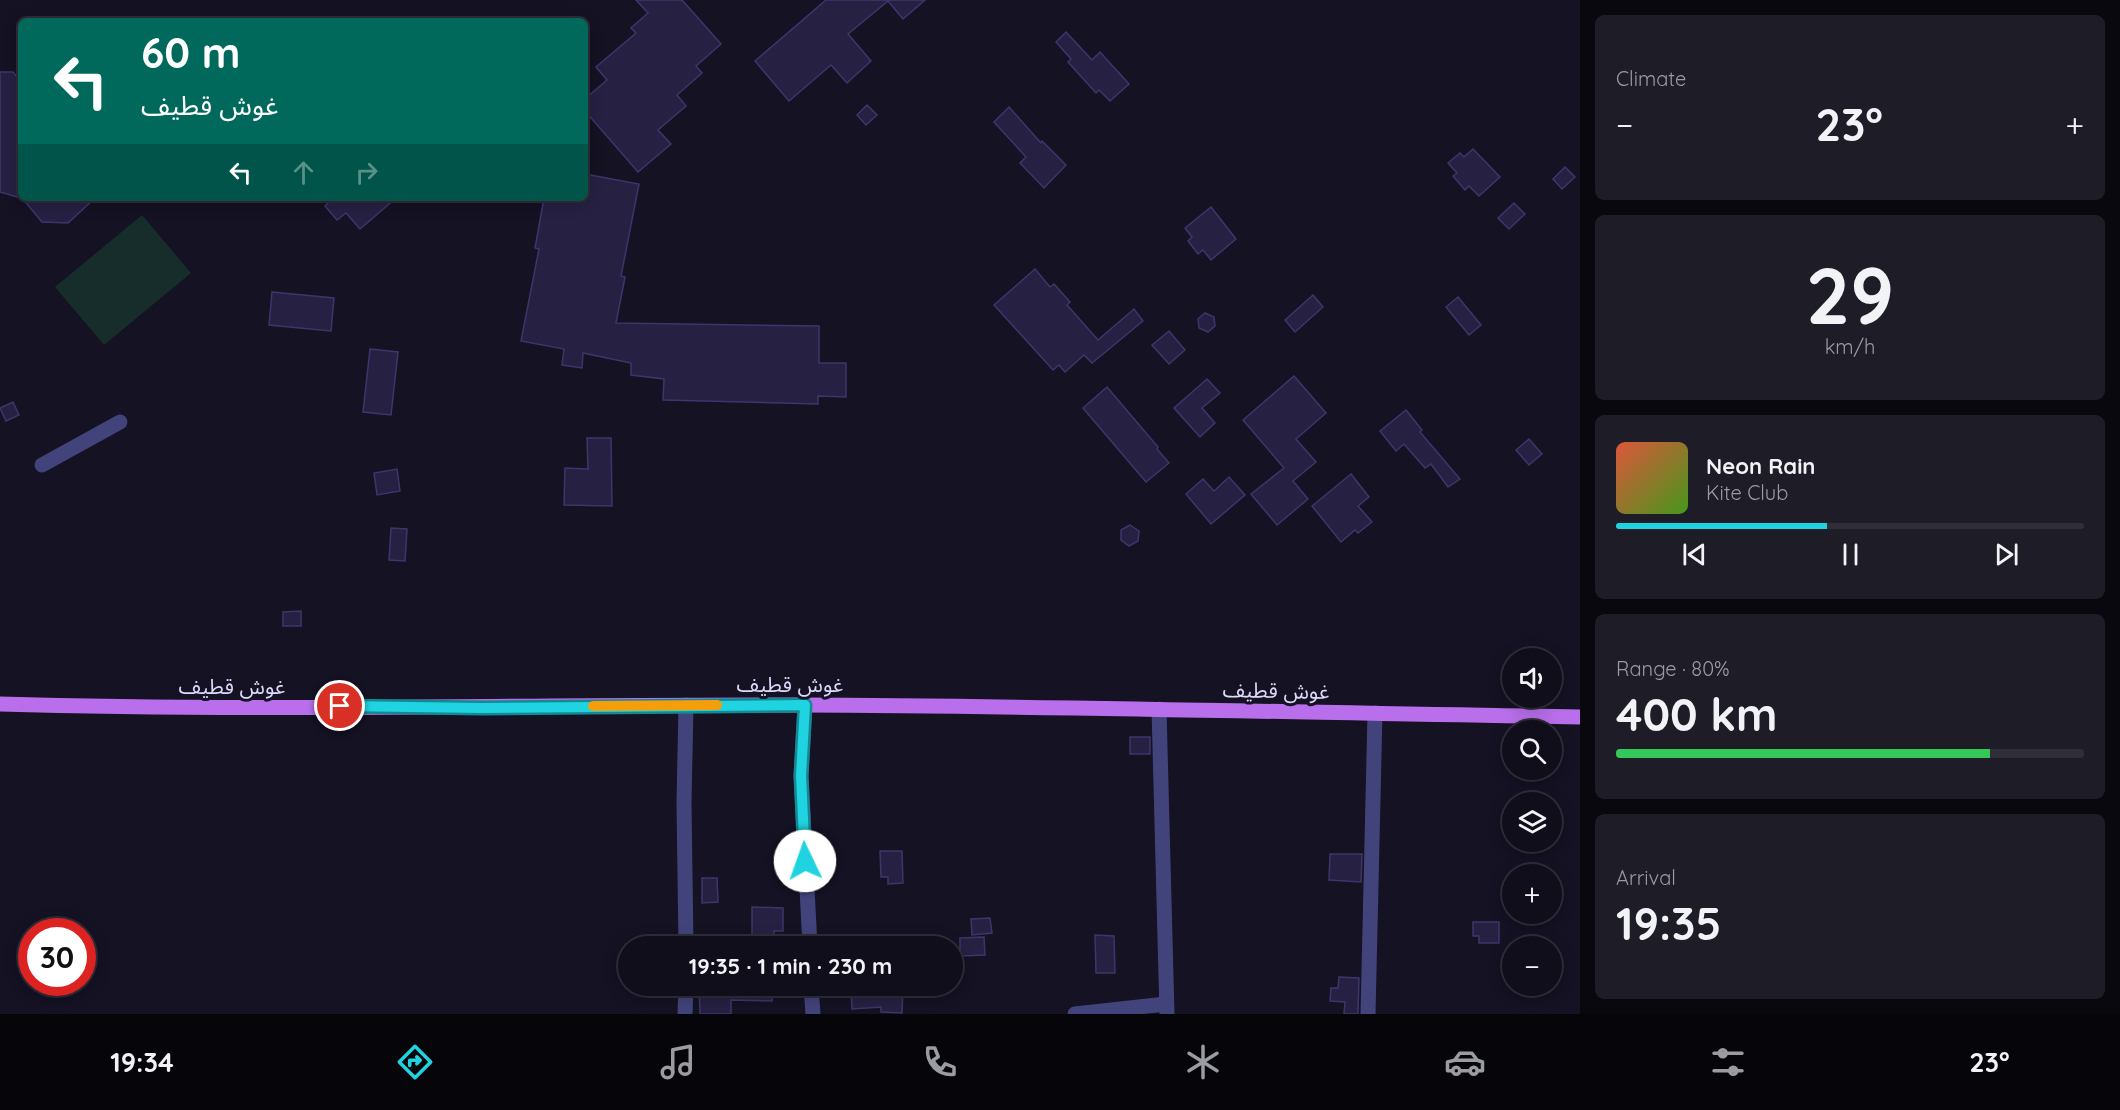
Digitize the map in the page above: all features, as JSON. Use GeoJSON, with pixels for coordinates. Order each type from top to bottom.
{"type":"FeatureCollection","features":[{"type":"Feature","properties":{"kind":"main road","name":"غوش قطيف"},"geometry":{"type":"LineString","coordinates":[[0,704],[107,707],[482,708],[805,705],[1580,717]]}},
{"type":"Feature","properties":{"kind":"street"},"geometry":{"type":"LineString","coordinates":[[42,465],[120,422]]}},
{"type":"Feature","properties":{"kind":"street"},"geometry":{"type":"LineString","coordinates":[[686,705],[684,803],[686,936]]}},
{"type":"Feature","properties":{"kind":"street"},"geometry":{"type":"LineString","coordinates":[[805,705],[801,776],[809,936]]}},
{"type":"Feature","properties":{"kind":"street"},"geometry":{"type":"LineString","coordinates":[[1075,1014],[1167,1009],[1159,709]]}},
{"type":"Feature","properties":{"kind":"street"},"geometry":{"type":"LineString","coordinates":[[1368,1014],[1375,713]]}},
{"type":"Feature","properties":{"kind":"street"},"geometry":{"type":"LineString","coordinates":[[685,1014],[686,996]]}},
{"type":"Feature","properties":{"kind":"street"},"geometry":{"type":"LineString","coordinates":[[812,996],[813,1014]]}},
{"type":"Feature","properties":{"kind":"green space"},"geometry":{"type":"Polygon","coordinates":[[[142,215],[191,273],[104,345],[55,287],[142,215]]]}},
{"type":"Feature","properties":{"kind":"building"},"geometry":{"type":"Polygon","coordinates":[[[636,0],[682,0],[721,44],[696,66],[702,73],[677,95],[686,106],[658,130],[671,144],[638,172],[588,114],[588,96],[607,80],[596,67],[636,33],[631,28],[648,13],[636,0]]]}},
{"type":"Feature","properties":{"kind":"building"},"geometry":{"type":"Polygon","coordinates":[[[826,0],[925,0],[903,19],[888,1],[848,34],[871,61],[847,83],[831,65],[789,101],[755,61],[826,0]]]}},
{"type":"Feature","properties":{"kind":"building"},"geometry":{"type":"Polygon","coordinates":[[[1066,32],[1092,60],[1100,52],[1129,84],[1110,101],[1099,90],[1096,93],[1068,62],[1071,59],[1056,42],[1066,32]]]}},
{"type":"Feature","properties":{"kind":"building"},"geometry":{"type":"Polygon","coordinates":[[[0,72],[13,72],[18,78],[18,197],[0,192],[0,72]]]}},
{"type":"Feature","properties":{"kind":"building"},"geometry":{"type":"Polygon","coordinates":[[[867,105],[877,115],[866,125],[857,115],[867,105]]]}},
{"type":"Feature","properties":{"kind":"building"},"geometry":{"type":"Polygon","coordinates":[[[1009,107],[1041,143],[1042,141],[1066,165],[1044,188],[1020,163],[1026,157],[994,122],[1009,107]]]}},
{"type":"Feature","properties":{"kind":"building"},"geometry":{"type":"Polygon","coordinates":[[[1473,149],[1500,177],[1479,196],[1469,186],[1465,190],[1453,176],[1457,173],[1448,163],[1460,153],[1464,157],[1473,149]]]}},
{"type":"Feature","properties":{"kind":"building"},"geometry":{"type":"Polygon","coordinates":[[[1565,167],[1575,177],[1562,189],[1553,179],[1565,167]]]}},
{"type":"Feature","properties":{"kind":"building"},"geometry":{"type":"Polygon","coordinates":[[[588,175],[639,184],[621,276],[625,277],[616,323],[819,326],[819,363],[846,363],[846,397],[818,396],[818,404],[663,400],[664,379],[631,375],[631,363],[583,353],[582,368],[562,365],[564,349],[521,341],[539,249],[535,248],[543,201],[588,201],[588,175]]]}},
{"type":"Feature","properties":{"kind":"building"},"geometry":{"type":"Polygon","coordinates":[[[24,201],[92,201],[68,223],[42,222],[24,201]]]}},
{"type":"Feature","properties":{"kind":"building"},"geometry":{"type":"Polygon","coordinates":[[[330,201],[393,201],[360,229],[346,213],[337,220],[325,206],[330,201]]]}},
{"type":"Feature","properties":{"kind":"building"},"geometry":{"type":"Polygon","coordinates":[[[1514,203],[1525,214],[1509,229],[1498,218],[1514,203]]]}},
{"type":"Feature","properties":{"kind":"building"},"geometry":{"type":"Polygon","coordinates":[[[1211,207],[1236,239],[1211,260],[1203,250],[1198,254],[1188,241],[1192,237],[1185,228],[1211,207]]]}},
{"type":"Feature","properties":{"kind":"building"},"geometry":{"type":"Polygon","coordinates":[[[1035,269],[1050,287],[1054,284],[1070,302],[1067,305],[1098,340],[1134,309],[1143,321],[1092,363],[1084,355],[1065,372],[1059,365],[1053,370],[994,305],[1035,269]]]}},
{"type":"Feature","properties":{"kind":"building"},"geometry":{"type":"Polygon","coordinates":[[[272,292],[334,298],[331,331],[269,325],[272,292]]]}},
{"type":"Feature","properties":{"kind":"building"},"geometry":{"type":"Polygon","coordinates":[[[1313,295],[1323,307],[1295,332],[1285,320],[1313,295]]]}},
{"type":"Feature","properties":{"kind":"building"},"geometry":{"type":"Polygon","coordinates":[[[1458,297],[1481,325],[1469,335],[1446,307],[1458,297]]]}},
{"type":"Feature","properties":{"kind":"building"},"geometry":{"type":"Polygon","coordinates":[[[1205,313],[1214,317],[1215,326],[1208,332],[1199,328],[1198,319],[1205,313]]]}},
{"type":"Feature","properties":{"kind":"building"},"geometry":{"type":"Polygon","coordinates":[[[1169,331],[1185,350],[1169,364],[1152,345],[1169,331]]]}},
{"type":"Feature","properties":{"kind":"building"},"geometry":{"type":"Polygon","coordinates":[[[370,349],[398,352],[391,415],[363,412],[370,349]]]}},
{"type":"Feature","properties":{"kind":"building"},"geometry":{"type":"Polygon","coordinates":[[[1294,376],[1326,413],[1296,439],[1316,462],[1293,481],[1308,499],[1277,525],[1251,494],[1284,468],[1243,420],[1294,376]]]}},
{"type":"Feature","properties":{"kind":"building"},"geometry":{"type":"Polygon","coordinates":[[[1207,379],[1220,393],[1202,408],[1215,423],[1200,437],[1174,408],[1207,379]]]}},
{"type":"Feature","properties":{"kind":"building"},"geometry":{"type":"Polygon","coordinates":[[[1107,387],[1169,463],[1146,482],[1083,408],[1107,387]]]}},
{"type":"Feature","properties":{"kind":"building"},"geometry":{"type":"Polygon","coordinates":[[[13,402],[19,415],[6,421],[0,408],[13,402]]]}},
{"type":"Feature","properties":{"kind":"building"},"geometry":{"type":"Polygon","coordinates":[[[1406,410],[1422,430],[1420,432],[1460,479],[1448,487],[1431,464],[1425,468],[1404,444],[1396,451],[1380,431],[1406,410]]]}},
{"type":"Feature","properties":{"kind":"building"},"geometry":{"type":"Polygon","coordinates":[[[587,438],[611,438],[612,506],[564,505],[565,468],[588,469],[587,438]]]}},
{"type":"Feature","properties":{"kind":"building"},"geometry":{"type":"Polygon","coordinates":[[[1529,439],[1542,454],[1529,465],[1516,450],[1529,439]]]}},
{"type":"Feature","properties":{"kind":"building"},"geometry":{"type":"Polygon","coordinates":[[[397,469],[400,491],[377,495],[374,473],[397,469]]]}},
{"type":"Feature","properties":{"kind":"building"},"geometry":{"type":"Polygon","coordinates":[[[1351,474],[1369,497],[1358,506],[1372,522],[1358,533],[1355,530],[1341,542],[1312,506],[1351,474]]]}},
{"type":"Feature","properties":{"kind":"building"},"geometry":{"type":"Polygon","coordinates":[[[1229,477],[1245,495],[1211,524],[1186,494],[1203,479],[1214,491],[1229,477]]]}},
{"type":"Feature","properties":{"kind":"building"},"geometry":{"type":"Polygon","coordinates":[[[1130,525],[1139,531],[1138,541],[1129,546],[1121,540],[1121,530],[1130,525]]]}},
{"type":"Feature","properties":{"kind":"building"},"geometry":{"type":"Polygon","coordinates":[[[391,528],[407,529],[405,561],[389,560],[391,528]]]}},
{"type":"Feature","properties":{"kind":"building"},"geometry":{"type":"Polygon","coordinates":[[[301,611],[301,626],[283,626],[283,612],[301,611]]]}},
{"type":"Feature","properties":{"kind":"building"},"geometry":{"type":"Polygon","coordinates":[[[1130,737],[1150,737],[1150,754],[1130,754],[1130,737]]]}},
{"type":"Feature","properties":{"kind":"building"},"geometry":{"type":"Polygon","coordinates":[[[880,851],[902,851],[903,883],[888,884],[888,877],[881,877],[880,851]]]}},
{"type":"Feature","properties":{"kind":"building"},"geometry":{"type":"Polygon","coordinates":[[[1330,854],[1362,854],[1361,882],[1329,880],[1330,854]]]}},
{"type":"Feature","properties":{"kind":"building"},"geometry":{"type":"Polygon","coordinates":[[[702,878],[717,878],[718,902],[702,903],[702,878]]]}},
{"type":"Feature","properties":{"kind":"building"},"geometry":{"type":"Polygon","coordinates":[[[752,907],[783,908],[783,931],[774,931],[774,936],[752,936],[752,907]]]}},
{"type":"Feature","properties":{"kind":"building"},"geometry":{"type":"Polygon","coordinates":[[[990,918],[992,933],[972,935],[971,919],[990,918]]]}},
{"type":"Feature","properties":{"kind":"building"},"geometry":{"type":"Polygon","coordinates":[[[1473,922],[1499,922],[1499,943],[1479,943],[1479,936],[1473,936],[1473,922]]]}},
{"type":"Feature","properties":{"kind":"building"},"geometry":{"type":"Polygon","coordinates":[[[1095,935],[1114,936],[1115,973],[1096,973],[1095,935]]]}},
{"type":"Feature","properties":{"kind":"building"},"geometry":{"type":"Polygon","coordinates":[[[984,937],[985,955],[963,956],[963,938],[984,937]]]}},
{"type":"Feature","properties":{"kind":"building"},"geometry":{"type":"Polygon","coordinates":[[[1339,977],[1359,978],[1358,1014],[1344,1014],[1345,1002],[1330,1001],[1331,988],[1338,988],[1339,977]]]}},
{"type":"Feature","properties":{"kind":"building"},"geometry":{"type":"Polygon","coordinates":[[[699,996],[772,996],[772,1001],[731,1000],[731,1014],[700,1014],[699,996]]]}},
{"type":"Feature","properties":{"kind":"building"},"geometry":{"type":"Polygon","coordinates":[[[851,996],[903,996],[902,1013],[881,1012],[881,1007],[852,1009],[851,996]]]}},
{"type":"Feature","properties":{"kind":"slow traffic"},"geometry":{"type":"LineString","coordinates":[[593,706],[717,705]]}},
{"type":"Feature","properties":{"kind":"route"},"geometry":{"type":"LineString","coordinates":[[340,706],[482,708],[805,705],[801,776],[805,861]]}}]}
